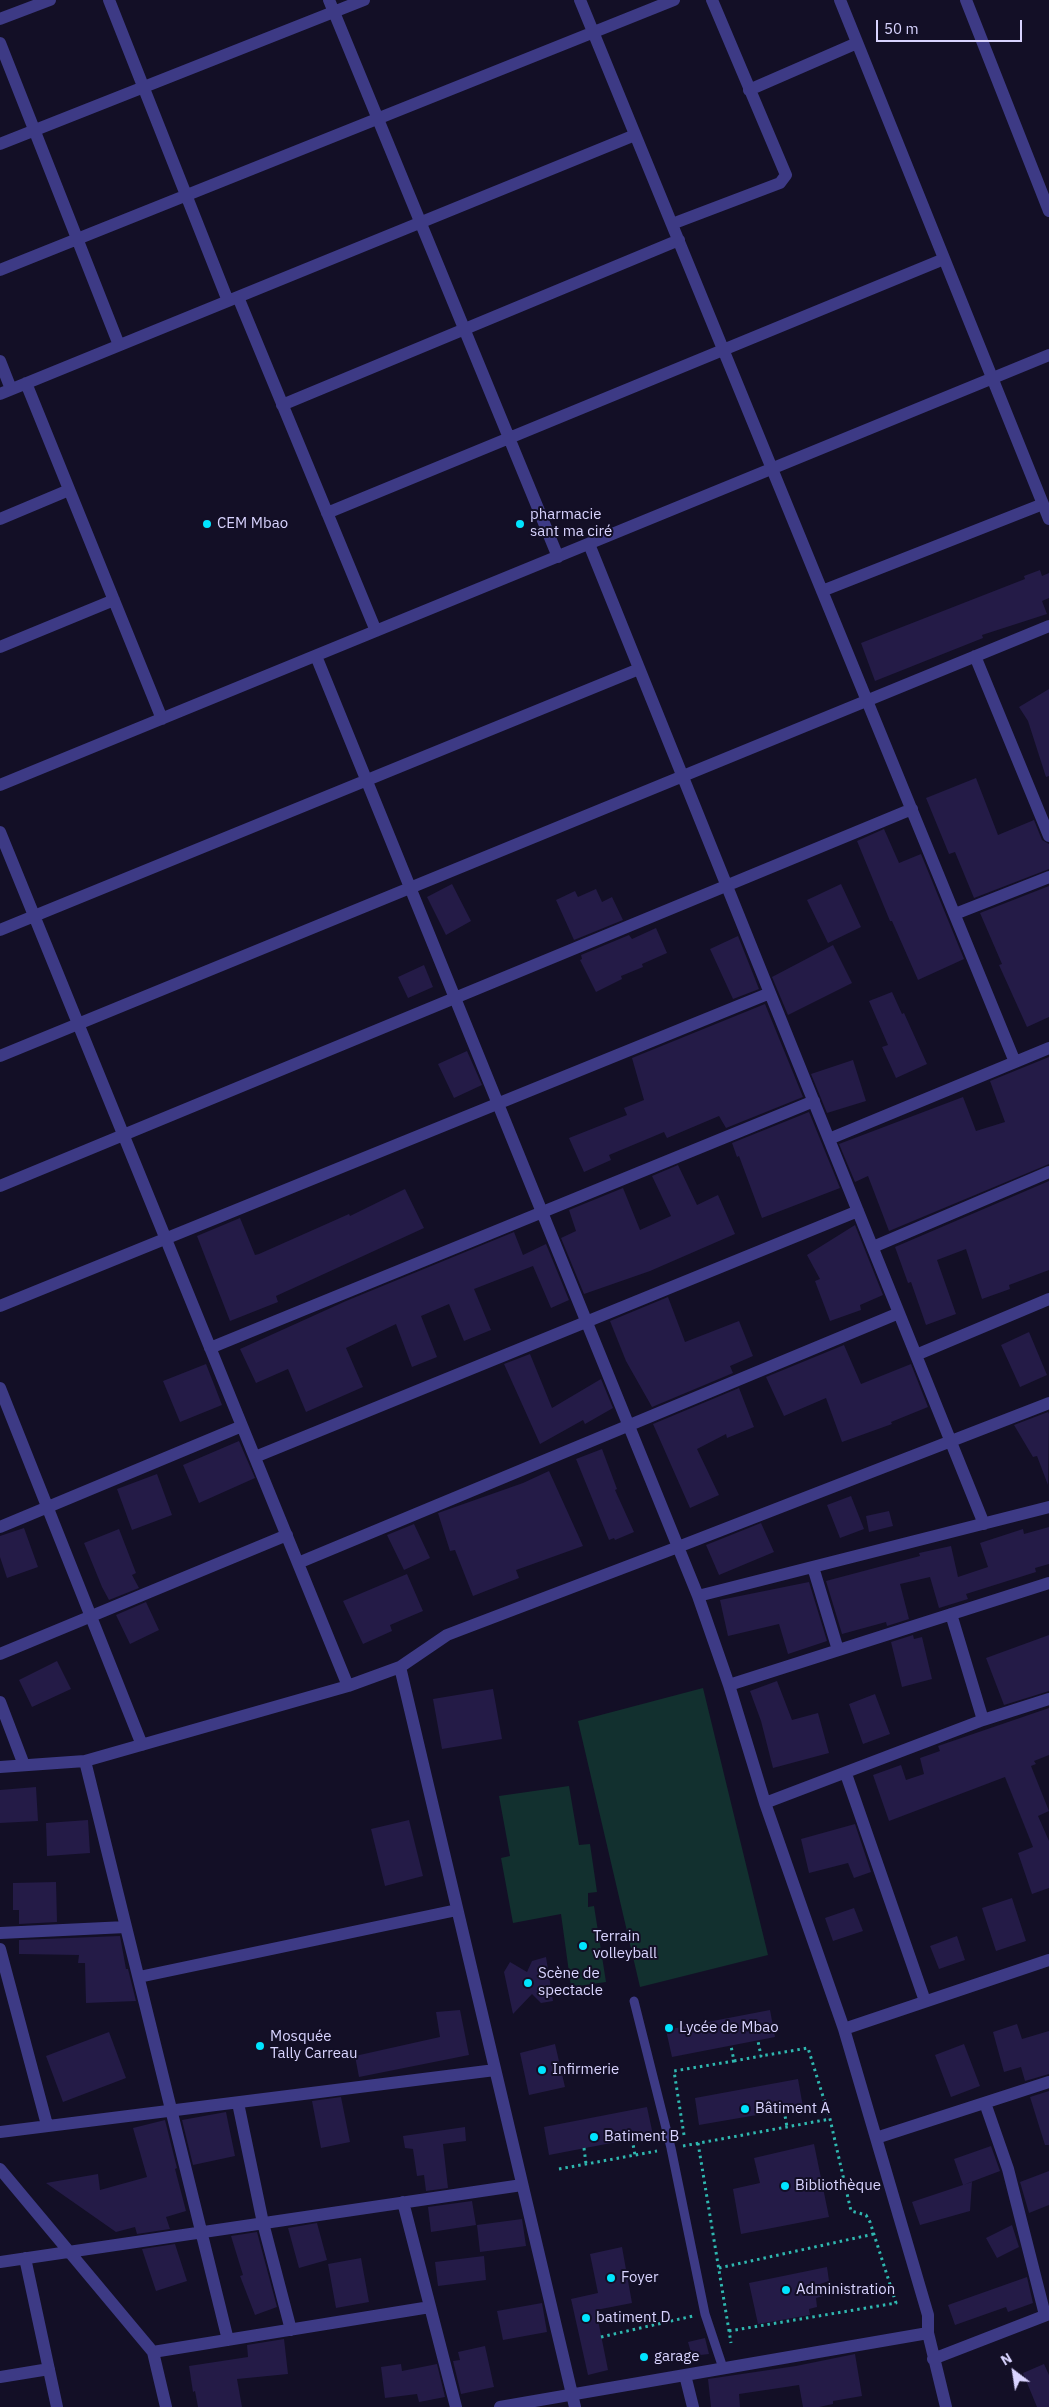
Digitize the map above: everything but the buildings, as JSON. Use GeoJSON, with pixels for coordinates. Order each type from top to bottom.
{"type":"FeatureCollection","features":[{"type":"Feature","properties":{"kind":"street"},"geometry":{"type":"LineString","coordinates":[[0,19],[50,0]]}},
{"type":"Feature","properties":{"kind":"street"},"geometry":{"type":"LineString","coordinates":[[109,0],[186,196],[282,405],[376,631]]}},
{"type":"Feature","properties":{"kind":"street"},"geometry":{"type":"LineString","coordinates":[[0,144],[144,88],[332,6],[364,0]]}},
{"type":"Feature","properties":{"kind":"street"},"geometry":{"type":"LineString","coordinates":[[580,0],[1015,1062]]}},
{"type":"Feature","properties":{"kind":"street"},"geometry":{"type":"LineString","coordinates":[[0,270],[674,0]]}},
{"type":"Feature","properties":{"kind":"street"},"geometry":{"type":"LineString","coordinates":[[672,224],[780,182],[786,176],[712,0]]}},
{"type":"Feature","properties":{"kind":"street"},"geometry":{"type":"LineString","coordinates":[[840,0],[1049,519]]}},
{"type":"Feature","properties":{"kind":"street"},"geometry":{"type":"LineString","coordinates":[[966,0],[1049,211]]}},
{"type":"Feature","properties":{"kind":"street"},"geometry":{"type":"LineString","coordinates":[[332,6],[558,557]]}},
{"type":"Feature","properties":{"kind":"street"},"geometry":{"type":"LineString","coordinates":[[0,43],[119,345]]}},
{"type":"Feature","properties":{"kind":"street"},"geometry":{"type":"LineString","coordinates":[[750,90],[857,43]]}},
{"type":"Feature","properties":{"kind":"street"},"geometry":{"type":"LineString","coordinates":[[0,361],[6,391],[635,135]]}},
{"type":"Feature","properties":{"kind":"street"},"geometry":{"type":"LineString","coordinates":[[282,405],[679,240]]}},
{"type":"Feature","properties":{"kind":"street"},"geometry":{"type":"LineString","coordinates":[[327,513],[944,259]]}},
{"type":"Feature","properties":{"kind":"street"},"geometry":{"type":"LineString","coordinates":[[0,785],[1049,355]]}},
{"type":"Feature","properties":{"kind":"street"},"geometry":{"type":"LineString","coordinates":[[26,383],[162,719]]}},
{"type":"Feature","properties":{"kind":"street"},"geometry":{"type":"LineString","coordinates":[[0,519],[69,490]]}},
{"type":"Feature","properties":{"kind":"street"},"geometry":{"type":"LineString","coordinates":[[822,591],[1043,504]]}},
{"type":"Feature","properties":{"kind":"street"},"geometry":{"type":"LineString","coordinates":[[589,544],[984,1524]]}},
{"type":"Feature","properties":{"kind":"street"},"geometry":{"type":"LineString","coordinates":[[0,646],[114,600]]}},
{"type":"Feature","properties":{"kind":"street"},"geometry":{"type":"LineString","coordinates":[[0,1056],[1049,626]]}},
{"type":"Feature","properties":{"kind":"street"},"geometry":{"type":"LineString","coordinates":[[316,656],[698,1596],[729,1684],[765,1803],[844,2029],[928,2315],[928,2333],[933,2359],[946,2407]]}},
{"type":"Feature","properties":{"kind":"street"},"geometry":{"type":"LineString","coordinates":[[975,656],[1049,836]]}},
{"type":"Feature","properties":{"kind":"street"},"geometry":{"type":"LineString","coordinates":[[0,930],[639,669]]}},
{"type":"Feature","properties":{"kind":"street"},"geometry":{"type":"LineString","coordinates":[[0,1186],[912,809]]}},
{"type":"Feature","properties":{"kind":"street"},"geometry":{"type":"LineString","coordinates":[[0,832],[348,1686]]}},
{"type":"Feature","properties":{"kind":"street"},"geometry":{"type":"LineString","coordinates":[[955,914],[1049,877]]}},
{"type":"Feature","properties":{"kind":"street"},"geometry":{"type":"LineString","coordinates":[[0,1306],[770,993]]}},
{"type":"Feature","properties":{"kind":"street"},"geometry":{"type":"LineString","coordinates":[[829,1139],[1049,1048]]}},
{"type":"Feature","properties":{"kind":"street"},"geometry":{"type":"LineString","coordinates":[[210,1348],[814,1101]]}},
{"type":"Feature","properties":{"kind":"street"},"geometry":{"type":"LineString","coordinates":[[873,1247],[1049,1172]]}},
{"type":"Feature","properties":{"kind":"street"},"geometry":{"type":"LineString","coordinates":[[255,1457],[858,1211]]}},
{"type":"Feature","properties":{"kind":"street"},"geometry":{"type":"LineString","coordinates":[[916,1355],[1049,1299]]}},
{"type":"Feature","properties":{"kind":"street"},"geometry":{"type":"LineString","coordinates":[[298,1563],[900,1312]]}},
{"type":"Feature","properties":{"kind":"street"},"geometry":{"type":"LineString","coordinates":[[0,1388],[142,1745]]}},
{"type":"Feature","properties":{"kind":"street"},"geometry":{"type":"LineString","coordinates":[[0,1767],[85,1761],[348,1686],[400,1667],[447,1635],[678,1548],[1049,1403]]}},
{"type":"Feature","properties":{"kind":"street"},"geometry":{"type":"LineString","coordinates":[[0,1526],[242,1426]]}},
{"type":"Feature","properties":{"kind":"street"},"geometry":{"type":"LineString","coordinates":[[698,1596],[1049,1507]]}},
{"type":"Feature","properties":{"kind":"street"},"geometry":{"type":"LineString","coordinates":[[0,1654],[287,1535]]}},
{"type":"Feature","properties":{"kind":"street"},"geometry":{"type":"LineString","coordinates":[[813,1567],[838,1650]]}},
{"type":"Feature","properties":{"kind":"street"},"geometry":{"type":"LineString","coordinates":[[729,1684],[1049,1583]]}},
{"type":"Feature","properties":{"kind":"street"},"geometry":{"type":"LineString","coordinates":[[951,1614],[983,1720]]}},
{"type":"Feature","properties":{"kind":"street"},"geometry":{"type":"LineString","coordinates":[[400,1667],[574,2401]]}},
{"type":"Feature","properties":{"kind":"street"},"geometry":{"type":"LineString","coordinates":[[765,1803],[846,1774],[983,1720],[1049,1699]]}},
{"type":"Feature","properties":{"kind":"street"},"geometry":{"type":"LineString","coordinates":[[0,1702],[24,1765]]}},
{"type":"Feature","properties":{"kind":"street"},"geometry":{"type":"LineString","coordinates":[[85,1761],[228,2340]]}},
{"type":"Feature","properties":{"kind":"street"},"geometry":{"type":"LineString","coordinates":[[846,1774],[925,2001]]}},
{"type":"Feature","properties":{"kind":"street"},"geometry":{"type":"LineString","coordinates":[[139,1977],[457,1910]]}},
{"type":"Feature","properties":{"kind":"street"},"geometry":{"type":"LineString","coordinates":[[0,1933],[126,1927]]}},
{"type":"Feature","properties":{"kind":"street"},"geometry":{"type":"LineString","coordinates":[[0,1949],[2,1968],[47,2125]]}},
{"type":"Feature","properties":{"kind":"street"},"geometry":{"type":"LineString","coordinates":[[844,2029],[1049,1960]]}},
{"type":"Feature","properties":{"kind":"street"},"geometry":{"type":"LineString","coordinates":[[0,2132],[495,2070]]}},
{"type":"Feature","properties":{"kind":"street"},"geometry":{"type":"LineString","coordinates":[[876,2138],[1049,2082]]}},
{"type":"Feature","properties":{"kind":"street"},"geometry":{"type":"LineString","coordinates":[[238,2103],[263,2223],[291,2330]]}},
{"type":"Feature","properties":{"kind":"street"},"geometry":{"type":"LineString","coordinates":[[933,2359],[1047,2314],[1004,2156],[985,2103]]}},
{"type":"Feature","properties":{"kind":"street"},"geometry":{"type":"LineString","coordinates":[[0,2169],[153,2352],[166,2407]]}},
{"type":"Feature","properties":{"kind":"street"},"geometry":{"type":"LineString","coordinates":[[0,2262],[522,2184]]}},
{"type":"Feature","properties":{"kind":"street"},"geometry":{"type":"LineString","coordinates":[[403,2202],[456,2407]]}},
{"type":"Feature","properties":{"kind":"street"},"geometry":{"type":"LineString","coordinates":[[25,2258],[57,2407]]}},
{"type":"Feature","properties":{"kind":"street"},"geometry":{"type":"LineString","coordinates":[[153,2352],[430,2307]]}},
{"type":"Feature","properties":{"kind":"street"},"geometry":{"type":"LineString","coordinates":[[500,2407],[574,2401],[685,2375],[928,2333]]}},
{"type":"Feature","properties":{"kind":"street"},"geometry":{"type":"LineString","coordinates":[[0,2377],[49,2369]]}},
{"type":"Feature","properties":{"kind":"street"},"geometry":{"type":"LineString","coordinates":[[685,2375],[693,2407]]}},
{"type":"Feature","properties":{"kind":"lane"},"geometry":{"type":"LineString","coordinates":[[634,2001],[671,2148],[705,2314],[723,2368]]}},
{"type":"Feature","properties":{"kind":"path"},"geometry":{"type":"LineString","coordinates":[[758,2041],[761,2056]]}},
{"type":"Feature","properties":{"kind":"path"},"geometry":{"type":"LineString","coordinates":[[731,2046],[734,2061]]}},
{"type":"Feature","properties":{"kind":"path"},"geometry":{"type":"LineString","coordinates":[[686,2146],[674,2071],[808,2048],[830,2119],[851,2211],[866,2216],[874,2234],[896,2303],[729,2331]]}},
{"type":"Feature","properties":{"kind":"path"},"geometry":{"type":"LineString","coordinates":[[784,2110],[787,2127]]}},
{"type":"Feature","properties":{"kind":"path"},"geometry":{"type":"LineString","coordinates":[[559,2169],[830,2119]]}},
{"type":"Feature","properties":{"kind":"path"},"geometry":{"type":"LineString","coordinates":[[632,2138],[635,2155]]}},
{"type":"Feature","properties":{"kind":"path"},"geometry":{"type":"LineString","coordinates":[[698,2143],[732,2346]]}},
{"type":"Feature","properties":{"kind":"path"},"geometry":{"type":"LineString","coordinates":[[584,2148],[586,2164]]}},
{"type":"Feature","properties":{"kind":"path"},"geometry":{"type":"LineString","coordinates":[[719,2268],[874,2234]]}},
{"type":"Feature","properties":{"kind":"path"},"geometry":{"type":"LineString","coordinates":[[602,2337],[725,2309]]}},
{"type":"Feature","properties":{"kind":"green space"},"geometry":{"type":"Polygon","coordinates":[[[703,1688],[768,1955],[640,1987],[578,1721],[703,1688]]]}},
{"type":"Feature","properties":{"kind":"green space"},"geometry":{"type":"Polygon","coordinates":[[[569,1786],[579,1845],[590,1844],[597,1892],[588,1893],[588,1907],[594,1906],[606,1982],[571,1987],[561,1914],[513,1923],[501,1858],[510,1856],[499,1796],[569,1786]]]}},
{"type":"Feature","properties":{"kind":"place","name":"CEM Mbao"},"geometry":{"type":"Point","coordinates":[207,524]}},
{"type":"Feature","properties":{"kind":"place","name":"pharmacie sant ma ciré"},"geometry":{"type":"Point","coordinates":[520,524]}},
{"type":"Feature","properties":{"kind":"place","name":"Terrain volleyball"},"geometry":{"type":"Point","coordinates":[583,1946]}},
{"type":"Feature","properties":{"kind":"place","name":"Scène de spectacle"},"geometry":{"type":"Point","coordinates":[528,1983]}},
{"type":"Feature","properties":{"kind":"place","name":"Lycée de Mbao"},"geometry":{"type":"Point","coordinates":[669,2028]}},
{"type":"Feature","properties":{"kind":"place","name":"Mosquée Tally Carreau"},"geometry":{"type":"Point","coordinates":[260,2046]}},
{"type":"Feature","properties":{"kind":"place","name":"Infirmerie"},"geometry":{"type":"Point","coordinates":[542,2070]}},
{"type":"Feature","properties":{"kind":"place","name":"Bâtiment A"},"geometry":{"type":"Point","coordinates":[745,2109]}},
{"type":"Feature","properties":{"kind":"place","name":"Batiment B"},"geometry":{"type":"Point","coordinates":[594,2137]}},
{"type":"Feature","properties":{"kind":"place","name":"Bibliothèque"},"geometry":{"type":"Point","coordinates":[785,2186]}},
{"type":"Feature","properties":{"kind":"place","name":"Foyer"},"geometry":{"type":"Point","coordinates":[611,2278]}},
{"type":"Feature","properties":{"kind":"place","name":"Administration"},"geometry":{"type":"Point","coordinates":[786,2290]}},
{"type":"Feature","properties":{"kind":"place","name":"batiment D"},"geometry":{"type":"Point","coordinates":[586,2318]}},
{"type":"Feature","properties":{"kind":"place","name":"garage"},"geometry":{"type":"Point","coordinates":[644,2357]}}]}
